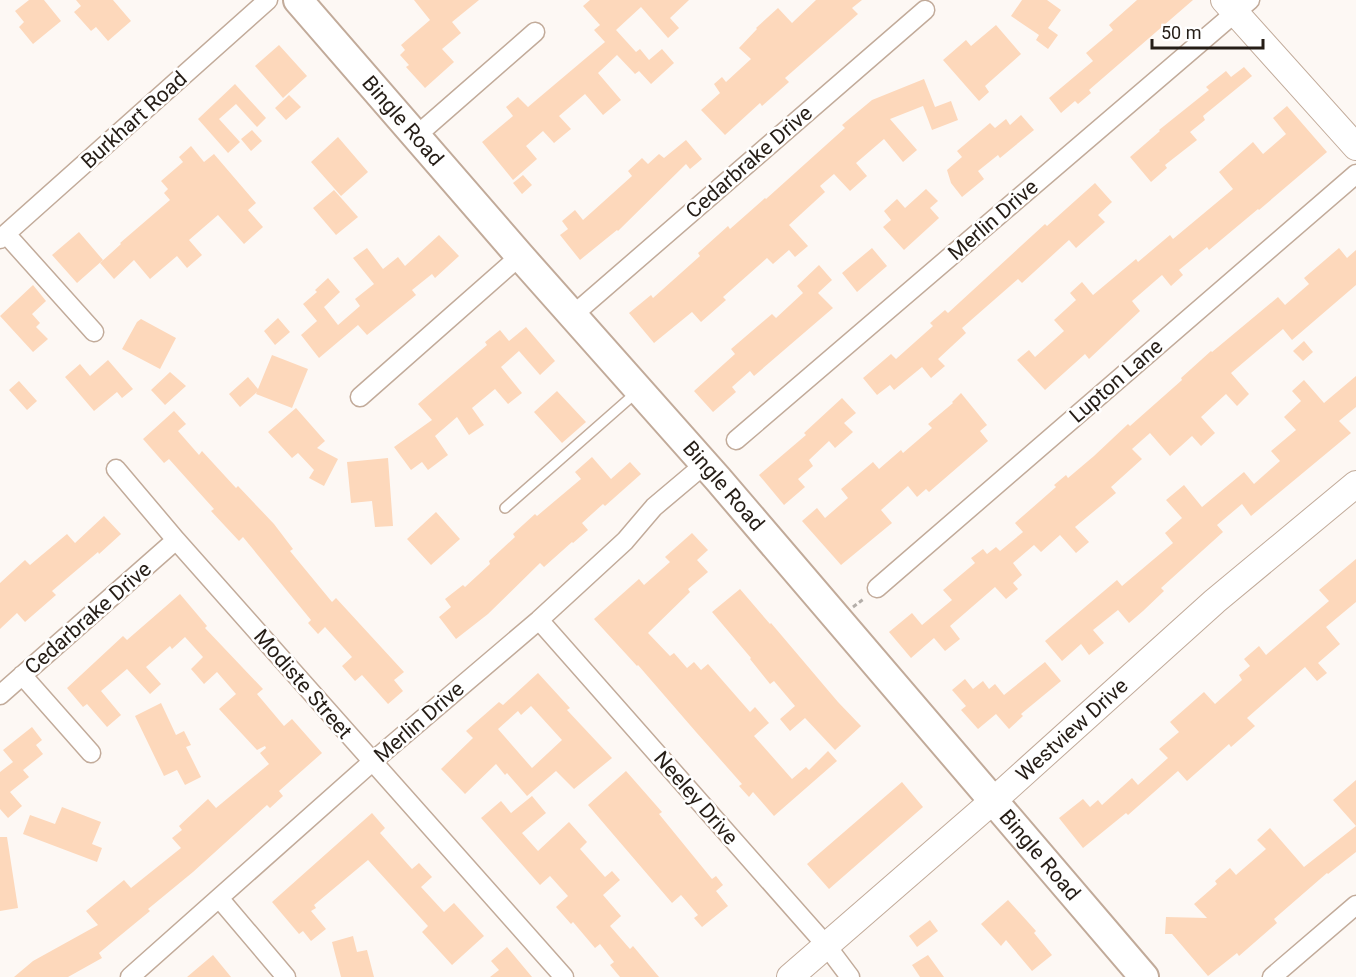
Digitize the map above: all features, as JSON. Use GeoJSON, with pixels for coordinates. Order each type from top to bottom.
{"type":"FeatureCollection","features":[{"type":"Feature","properties":{"kind":"main road","name":"Bingle Road"},"geometry":{"type":"LineString","coordinates":[[298,0],[520,256],[705,464],[1144,977]]}},
{"type":"Feature","properties":{"kind":"main road"},"geometry":{"type":"LineString","coordinates":[[1236,4],[1356,147]]}},
{"type":"Feature","properties":{"kind":"main road","name":"Westview Drive"},"geometry":{"type":"LineString","coordinates":[[790,977],[994,800],[1215,601],[1356,484]]}},
{"type":"Feature","properties":{"kind":"street","name":"Burkhart Road"},"geometry":{"type":"LineString","coordinates":[[3,237],[268,0]]}},
{"type":"Feature","properties":{"kind":"street","name":"Merlin Drive"},"geometry":{"type":"LineString","coordinates":[[736,440],[1236,4]]}},
{"type":"Feature","properties":{"kind":"street","name":"Cedarbrake Drive"},"geometry":{"type":"LineString","coordinates":[[573,315],[925,10]]}},
{"type":"Feature","properties":{"kind":"street"},"geometry":{"type":"LineString","coordinates":[[416,136],[535,32]]}},
{"type":"Feature","properties":{"kind":"street","name":"Lupton Lane"},"geometry":{"type":"LineString","coordinates":[[878,587],[1356,174]]}},
{"type":"Feature","properties":{"kind":"street"},"geometry":{"type":"LineString","coordinates":[[3,237],[94,332]]}},
{"type":"Feature","properties":{"kind":"street"},"geometry":{"type":"LineString","coordinates":[[360,397],[520,256]]}},
{"type":"Feature","properties":{"kind":"street","name":"Merlin Drive"},"geometry":{"type":"LineString","coordinates":[[130,977],[372,762],[539,620],[625,541],[654,507],[705,464]]}},
{"type":"Feature","properties":{"kind":"street","name":"Modiste Street"},"geometry":{"type":"LineString","coordinates":[[116,469],[176,540],[564,977]]}},
{"type":"Feature","properties":{"kind":"street","name":"Cedarbrake Drive"},"geometry":{"type":"LineString","coordinates":[[0,695],[176,540]]}},
{"type":"Feature","properties":{"kind":"street","name":"Neeley Drive"},"geometry":{"type":"LineString","coordinates":[[539,620],[826,945],[850,977]]}},
{"type":"Feature","properties":{"kind":"street"},"geometry":{"type":"LineString","coordinates":[[22,675],[91,753]]}},
{"type":"Feature","properties":{"kind":"street"},"geometry":{"type":"LineString","coordinates":[[219,898],[286,977]]}},
{"type":"Feature","properties":{"kind":"street"},"geometry":{"type":"LineString","coordinates":[[1272,977],[1356,905]]}},
{"type":"Feature","properties":{"kind":"lane"},"geometry":{"type":"LineString","coordinates":[[505,508],[640,390]]}},
{"type":"Feature","properties":{"kind":"path"},"geometry":{"type":"LineString","coordinates":[[838,619],[878,587]]}},
{"type":"Feature","properties":{"kind":"building"},"geometry":{"type":"Polygon","coordinates":[[[29,0],[44,0],[61,21],[33,44],[19,27],[24,22],[15,11],[29,0]]]}},
{"type":"Feature","properties":{"kind":"building"},"geometry":{"type":"Polygon","coordinates":[[[76,0],[113,0],[131,21],[108,41],[96,27],[91,31],[74,12],[81,6],[76,0]]]}},
{"type":"Feature","properties":{"kind":"building"},"geometry":{"type":"Polygon","coordinates":[[[414,0],[479,0],[452,22],[461,33],[442,49],[454,62],[425,88],[406,67],[409,65],[400,55],[405,50],[401,45],[430,20],[414,0]]]}},
{"type":"Feature","properties":{"kind":"building"},"geometry":{"type":"Polygon","coordinates":[[[590,0],[689,0],[670,18],[679,28],[668,38],[641,7],[616,30],[636,52],[640,49],[649,60],[662,49],[674,63],[651,84],[639,71],[635,74],[617,55],[598,73],[621,100],[603,115],[585,94],[559,116],[571,129],[554,143],[543,131],[526,146],[537,159],[513,180],[482,142],[513,116],[506,107],[518,97],[528,107],[605,42],[594,30],[600,25],[583,6],[590,0]]]}},
{"type":"Feature","properties":{"kind":"building"},"geometry":{"type":"Polygon","coordinates":[[[816,0],[862,0],[852,8],[858,14],[785,78],[789,82],[762,106],[760,103],[725,135],[701,110],[720,93],[714,84],[722,77],[726,82],[751,59],[739,48],[778,8],[792,23],[816,0]]]}},
{"type":"Feature","properties":{"kind":"building"},"geometry":{"type":"Polygon","coordinates":[[[1022,0],[1047,0],[1061,10],[1048,28],[1058,35],[1048,49],[1036,40],[1039,35],[1011,16],[1022,0]]]}},
{"type":"Feature","properties":{"kind":"building"},"geometry":{"type":"Polygon","coordinates":[[[1137,0],[1193,0],[1089,90],[1091,93],[1078,104],[1075,101],[1061,113],[1049,98],[1093,61],[1086,53],[1113,30],[1109,25],[1137,0]]]}},
{"type":"Feature","properties":{"kind":"building"},"geometry":{"type":"Polygon","coordinates":[[[996,25],[1021,54],[985,86],[989,92],[979,101],[943,60],[966,40],[971,46],[996,25]]]}},
{"type":"Feature","properties":{"kind":"building"},"geometry":{"type":"Polygon","coordinates":[[[279,45],[307,76],[283,98],[255,66],[279,45]]]}},
{"type":"Feature","properties":{"kind":"building"},"geometry":{"type":"Polygon","coordinates":[[[1244,67],[1252,76],[1203,116],[1205,120],[1190,132],[1197,140],[1165,165],[1167,168],[1151,182],[1130,157],[1159,130],[1209,90],[1206,87],[1226,71],[1231,77],[1244,67]]]}},
{"type":"Feature","properties":{"kind":"building"},"geometry":{"type":"Polygon","coordinates":[[[924,79],[935,107],[951,101],[958,120],[932,130],[923,106],[890,119],[917,150],[903,162],[884,139],[856,163],[867,176],[850,191],[834,174],[820,186],[825,192],[789,225],[808,246],[795,257],[789,250],[773,264],[767,258],[723,297],[726,300],[701,322],[692,312],[654,343],[629,313],[651,295],[653,298],[700,256],[698,253],[728,226],[730,229],[766,199],[845,128],[842,125],[872,100],[924,79]]]}},
{"type":"Feature","properties":{"kind":"building"},"geometry":{"type":"Polygon","coordinates":[[[235,84],[266,118],[257,127],[236,104],[219,119],[240,142],[228,153],[198,119],[235,84]]]}},
{"type":"Feature","properties":{"kind":"building"},"geometry":{"type":"Polygon","coordinates":[[[289,95],[301,107],[286,120],[275,108],[289,95]]]}},
{"type":"Feature","properties":{"kind":"building"},"geometry":{"type":"Polygon","coordinates":[[[1287,106],[1327,152],[1209,250],[1207,247],[1179,270],[1183,275],[1171,286],[1162,275],[1132,301],[1140,311],[1089,359],[1085,354],[1045,390],[1017,360],[1029,350],[1035,357],[1064,331],[1054,320],[1076,300],[1070,293],[1082,282],[1093,295],[1136,259],[1138,262],[1170,235],[1173,239],[1233,189],[1219,172],[1253,142],[1263,154],[1286,134],[1273,118],[1287,106]]]}},
{"type":"Feature","properties":{"kind":"building"},"geometry":{"type":"Polygon","coordinates":[[[1021,115],[1034,130],[1000,158],[998,155],[978,171],[984,179],[962,197],[951,183],[947,170],[962,157],[957,151],[990,123],[995,128],[1006,119],[1010,125],[1021,115]]]}},
{"type":"Feature","properties":{"kind":"building"},"geometry":{"type":"Polygon","coordinates":[[[252,130],[262,141],[251,151],[241,139],[252,130]]]}},
{"type":"Feature","properties":{"kind":"building"},"geometry":{"type":"Polygon","coordinates":[[[338,137],[368,172],[341,196],[311,162],[338,137]]]}},
{"type":"Feature","properties":{"kind":"building"},"geometry":{"type":"Polygon","coordinates":[[[686,140],[702,159],[690,169],[686,164],[618,231],[580,260],[560,235],[568,229],[562,221],[575,210],[583,220],[632,176],[628,171],[642,158],[648,164],[659,154],[664,158],[686,140]]]}},
{"type":"Feature","properties":{"kind":"building"},"geometry":{"type":"Polygon","coordinates":[[[191,146],[204,162],[214,154],[256,203],[248,210],[263,227],[244,244],[218,215],[189,240],[202,255],[187,268],[177,256],[150,279],[134,260],[114,279],[100,263],[170,200],[164,193],[168,189],[161,181],[183,162],[179,157],[191,146]]]}},
{"type":"Feature","properties":{"kind":"building"},"geometry":{"type":"Polygon","coordinates":[[[523,175],[532,185],[522,194],[513,183],[523,175]]]}},
{"type":"Feature","properties":{"kind":"building"},"geometry":{"type":"Polygon","coordinates":[[[1095,183],[1112,202],[1098,215],[1105,222],[1076,248],[1069,240],[1022,283],[1018,279],[962,328],[966,333],[938,359],[945,366],[931,378],[922,367],[894,390],[890,385],[877,395],[863,378],[891,354],[896,359],[933,326],[930,323],[945,310],[948,313],[1045,224],[1047,226],[1095,183]]]}},
{"type":"Feature","properties":{"kind":"building"},"geometry":{"type":"Polygon","coordinates":[[[926,189],[938,201],[930,208],[939,218],[904,250],[883,227],[891,220],[884,211],[897,199],[905,208],[926,189]]]}},
{"type":"Feature","properties":{"kind":"building"},"geometry":{"type":"Polygon","coordinates":[[[334,190],[358,217],[336,235],[313,208],[334,190]]]}},
{"type":"Feature","properties":{"kind":"building"},"geometry":{"type":"Polygon","coordinates":[[[79,232],[103,260],[77,283],[52,255],[79,232]]]}},
{"type":"Feature","properties":{"kind":"building"},"geometry":{"type":"Polygon","coordinates":[[[439,235],[459,256],[435,278],[432,274],[412,290],[416,295],[367,335],[358,325],[319,358],[301,335],[317,321],[303,304],[317,292],[315,290],[328,278],[340,292],[324,307],[338,325],[360,306],[355,299],[374,284],[353,258],[367,248],[383,269],[398,257],[405,266],[439,235]]]}},
{"type":"Feature","properties":{"kind":"building"},"geometry":{"type":"Polygon","coordinates":[[[872,248],[887,266],[857,292],[842,273],[872,248]]]}},
{"type":"Feature","properties":{"kind":"building"},"geometry":{"type":"Polygon","coordinates":[[[1339,248],[1347,258],[1356,250],[1356,285],[1292,340],[1283,329],[1231,373],[1249,394],[1237,406],[1226,394],[1201,417],[1215,433],[1201,446],[1192,436],[1170,456],[1150,433],[1132,449],[1142,459],[1111,487],[1116,493],[1075,527],[1089,542],[1076,553],[1060,535],[1041,552],[1034,545],[1013,563],[1022,575],[1013,583],[1018,589],[1006,599],[995,587],[950,626],[960,639],[945,651],[934,638],[911,658],[889,632],[912,613],[922,625],[952,600],[943,590],[975,563],[971,558],[983,549],[987,554],[996,547],[1000,551],[1023,532],[1015,523],[1056,487],[1054,485],[1066,475],[1068,478],[1128,424],[1130,426],[1211,351],[1278,297],[1285,305],[1309,284],[1304,278],[1339,248]]]}},
{"type":"Feature","properties":{"kind":"building"},"geometry":{"type":"Polygon","coordinates":[[[819,265],[832,280],[818,293],[833,308],[754,376],[750,371],[732,387],[736,392],[713,412],[694,391],[735,354],[731,349],[772,314],[776,318],[803,293],[797,286],[819,265]]]}},
{"type":"Feature","properties":{"kind":"building"},"geometry":{"type":"Polygon","coordinates":[[[33,285],[46,301],[32,314],[40,323],[36,327],[48,339],[33,352],[0,316],[33,285]]]}},
{"type":"Feature","properties":{"kind":"building"},"geometry":{"type":"Polygon","coordinates":[[[278,318],[290,332],[275,345],[264,331],[278,318]]]}},
{"type":"Feature","properties":{"kind":"building"},"geometry":{"type":"Polygon","coordinates":[[[141,319],[176,338],[160,369],[122,349],[141,319]]]}},
{"type":"Feature","properties":{"kind":"building"},"geometry":{"type":"Polygon","coordinates":[[[526,327],[555,361],[540,375],[519,351],[501,367],[522,393],[508,404],[495,389],[472,408],[484,425],[469,435],[457,417],[435,436],[448,455],[428,470],[422,462],[411,470],[394,447],[432,420],[418,404],[487,345],[485,342],[500,330],[509,341],[526,327]]]}},
{"type":"Feature","properties":{"kind":"building"},"geometry":{"type":"Polygon","coordinates":[[[1304,341],[1313,352],[1303,361],[1293,351],[1304,341]]]}},
{"type":"Feature","properties":{"kind":"building"},"geometry":{"type":"Polygon","coordinates":[[[272,355],[308,369],[292,408],[256,394],[257,392],[240,407],[229,394],[248,377],[258,389],[272,355]]]}},
{"type":"Feature","properties":{"kind":"building"},"geometry":{"type":"Polygon","coordinates":[[[108,360],[133,389],[122,398],[117,392],[94,411],[65,377],[80,364],[90,376],[108,360]]]}},
{"type":"Feature","properties":{"kind":"building"},"geometry":{"type":"Polygon","coordinates":[[[170,372],[186,386],[165,405],[151,390],[170,372]]]}},
{"type":"Feature","properties":{"kind":"building"},"geometry":{"type":"Polygon","coordinates":[[[1356,376],[1356,407],[1339,421],[1351,433],[1251,516],[1242,504],[1217,525],[1223,532],[1161,588],[1164,591],[1129,623],[1118,610],[1093,630],[1104,643],[1089,655],[1081,644],[1062,661],[1045,641],[1117,580],[1122,586],[1173,543],[1165,533],[1182,518],[1166,500],[1184,485],[1202,507],[1244,472],[1254,484],[1280,461],[1271,451],[1296,430],[1284,417],[1301,401],[1292,391],[1304,380],[1324,403],[1356,376]]]}},
{"type":"Feature","properties":{"kind":"building"},"geometry":{"type":"Polygon","coordinates":[[[19,381],[37,401],[27,410],[9,390],[19,381]]]}},
{"type":"Feature","properties":{"kind":"building"},"geometry":{"type":"Polygon","coordinates":[[[557,391],[586,422],[562,443],[534,412],[557,391]]]}},
{"type":"Feature","properties":{"kind":"building"},"geometry":{"type":"Polygon","coordinates":[[[961,393],[987,425],[980,431],[988,441],[929,492],[926,489],[917,497],[908,486],[881,510],[892,523],[841,565],[802,521],[817,508],[825,518],[848,498],[841,489],[873,462],[879,469],[901,450],[903,453],[932,428],[928,424],[953,403],[961,393]]]}},
{"type":"Feature","properties":{"kind":"building"},"geometry":{"type":"Polygon","coordinates":[[[842,398],[856,413],[844,423],[853,432],[835,448],[829,441],[809,460],[813,466],[798,479],[805,487],[784,505],[759,475],[806,435],[804,433],[842,398]]]}},
{"type":"Feature","properties":{"kind":"building"},"geometry":{"type":"Polygon","coordinates":[[[296,408],[325,441],[317,448],[338,459],[324,486],[309,478],[314,470],[298,453],[292,458],[268,432],[296,408]]]}},
{"type":"Feature","properties":{"kind":"building"},"geometry":{"type":"Polygon","coordinates":[[[174,411],[186,424],[178,431],[199,455],[202,451],[274,524],[293,549],[290,551],[332,602],[336,598],[404,672],[394,680],[403,691],[388,704],[362,675],[355,681],[342,666],[352,657],[325,627],[318,634],[308,623],[311,620],[243,537],[239,541],[211,511],[214,509],[169,459],[164,463],[143,439],[174,411]]]}},
{"type":"Feature","properties":{"kind":"building"},"geometry":{"type":"Polygon","coordinates":[[[592,457],[611,479],[630,462],[641,474],[582,523],[588,530],[544,567],[540,563],[488,614],[456,639],[439,617],[451,607],[445,599],[463,585],[465,587],[515,537],[513,534],[581,479],[575,472],[592,457]]]}},
{"type":"Feature","properties":{"kind":"building"},"geometry":{"type":"Polygon","coordinates":[[[388,458],[393,526],[375,527],[372,501],[351,503],[347,462],[388,458]]]}},
{"type":"Feature","properties":{"kind":"building"},"geometry":{"type":"Polygon","coordinates":[[[436,512],[460,539],[431,565],[407,539],[436,512]]]}},
{"type":"Feature","properties":{"kind":"building"},"geometry":{"type":"Polygon","coordinates":[[[104,516],[121,534],[52,591],[56,595],[25,622],[17,613],[0,629],[0,583],[25,560],[30,565],[67,534],[75,543],[104,516]]]}},
{"type":"Feature","properties":{"kind":"building"},"geometry":{"type":"Polygon","coordinates":[[[692,533],[708,550],[697,560],[708,572],[688,589],[690,592],[648,633],[670,656],[674,653],[687,668],[694,662],[701,670],[708,664],[750,712],[755,707],[769,723],[754,736],[792,779],[806,767],[809,770],[828,751],[837,761],[774,816],[753,792],[749,797],[739,786],[742,784],[638,665],[594,619],[639,579],[644,585],[670,562],[665,557],[692,533]]]}},
{"type":"Feature","properties":{"kind":"building"},"geometry":{"type":"Polygon","coordinates":[[[1356,559],[1356,602],[1326,627],[1340,644],[1318,663],[1327,673],[1317,681],[1305,667],[1247,718],[1255,726],[1231,747],[1229,744],[1187,781],[1178,771],[1128,815],[1126,813],[1083,848],[1059,818],[1083,799],[1090,807],[1098,800],[1102,805],[1132,778],[1138,785],[1168,758],[1159,749],[1179,732],[1170,722],[1204,692],[1215,704],[1242,680],[1239,675],[1250,666],[1244,659],[1259,646],[1266,655],[1329,601],[1319,590],[1356,559]]]}},
{"type":"Feature","properties":{"kind":"building"},"geometry":{"type":"Polygon","coordinates":[[[740,589],[861,726],[835,750],[805,718],[790,731],[780,719],[795,706],[774,681],[770,684],[712,612],[740,589]]]}},
{"type":"Feature","properties":{"kind":"building"},"geometry":{"type":"Polygon","coordinates":[[[180,594],[207,626],[205,628],[263,689],[257,694],[284,726],[292,719],[322,753],[279,791],[283,796],[270,808],[267,805],[148,909],[150,911],[99,953],[102,958],[68,977],[14,977],[33,961],[98,925],[86,911],[124,880],[131,888],[181,848],[172,838],[182,830],[179,826],[208,799],[216,808],[269,764],[260,753],[266,748],[265,746],[257,750],[219,709],[236,694],[217,672],[204,684],[191,669],[203,657],[185,637],[172,649],[170,646],[146,667],[161,684],[150,694],[127,669],[101,691],[121,715],[107,727],[87,704],[83,707],[67,688],[123,636],[127,640],[180,594]]]}},
{"type":"Feature","properties":{"kind":"building"},"geometry":{"type":"Polygon","coordinates":[[[1045,662],[1061,681],[1021,714],[1023,716],[1009,729],[996,714],[978,729],[961,710],[966,706],[952,690],[965,679],[973,689],[983,681],[989,689],[995,684],[1004,695],[1045,662]]]}},
{"type":"Feature","properties":{"kind":"building"},"geometry":{"type":"Polygon","coordinates":[[[538,673],[570,708],[567,710],[612,758],[574,789],[556,771],[527,796],[496,764],[465,794],[441,769],[473,738],[466,731],[499,702],[503,705],[538,673]],[[531,706],[521,715],[518,711],[498,729],[532,768],[562,740],[531,706]]]}},
{"type":"Feature","properties":{"kind":"building"},"geometry":{"type":"Polygon","coordinates":[[[161,703],[176,735],[184,731],[191,745],[186,747],[201,777],[185,785],[177,770],[164,776],[135,716],[161,703]]]}},
{"type":"Feature","properties":{"kind":"building"},"geometry":{"type":"Polygon","coordinates":[[[32,727],[42,740],[36,745],[43,754],[23,770],[29,777],[10,792],[22,806],[8,818],[0,809],[0,772],[13,762],[3,750],[32,727]]]}},
{"type":"Feature","properties":{"kind":"building"},"geometry":{"type":"Polygon","coordinates":[[[626,771],[662,812],[659,814],[712,879],[716,876],[723,885],[716,891],[728,906],[702,927],[694,918],[698,915],[681,895],[672,903],[588,805],[626,771]]]}},
{"type":"Feature","properties":{"kind":"building"},"geometry":{"type":"Polygon","coordinates":[[[1356,780],[1356,826],[1333,800],[1356,780]]]}},
{"type":"Feature","properties":{"kind":"building"},"geometry":{"type":"Polygon","coordinates":[[[902,782],[923,807],[829,889],[807,864],[902,782]]]}},
{"type":"Feature","properties":{"kind":"building"},"geometry":{"type":"Polygon","coordinates":[[[532,796],[546,813],[522,833],[538,851],[569,822],[587,842],[580,849],[605,877],[612,871],[620,880],[603,895],[621,916],[610,926],[630,949],[633,946],[659,977],[620,977],[610,965],[614,962],[600,944],[595,948],[573,922],[571,924],[556,907],[568,896],[550,876],[540,885],[481,818],[501,801],[511,813],[532,796]]]}},
{"type":"Feature","properties":{"kind":"building"},"geometry":{"type":"Polygon","coordinates":[[[62,807],[101,822],[92,844],[102,848],[97,862],[23,834],[30,815],[55,824],[62,807]]]}},
{"type":"Feature","properties":{"kind":"building"},"geometry":{"type":"Polygon","coordinates":[[[372,813],[385,828],[380,833],[412,869],[419,863],[432,877],[421,887],[444,912],[454,903],[484,936],[452,965],[422,932],[428,926],[368,860],[314,905],[316,908],[311,911],[326,929],[311,941],[303,931],[299,934],[272,902],[372,813]]]}},
{"type":"Feature","properties":{"kind":"building"},"geometry":{"type":"Polygon","coordinates":[[[1356,826],[1356,852],[1327,873],[1274,919],[1277,923],[1239,956],[1237,953],[1208,976],[1172,934],[1165,934],[1166,917],[1207,918],[1194,904],[1217,884],[1215,881],[1230,868],[1236,875],[1266,849],[1257,840],[1270,828],[1304,867],[1356,826]]]}},
{"type":"Feature","properties":{"kind":"building"},"geometry":{"type":"Polygon","coordinates":[[[0,837],[7,837],[18,908],[0,911],[0,837]]]}},
{"type":"Feature","properties":{"kind":"building"},"geometry":{"type":"Polygon","coordinates":[[[1008,900],[1036,931],[1034,933],[1052,955],[1032,971],[1006,940],[1001,946],[981,924],[1008,900]]]}},
{"type":"Feature","properties":{"kind":"building"},"geometry":{"type":"Polygon","coordinates":[[[930,920],[938,931],[917,947],[909,936],[930,920]]]}},
{"type":"Feature","properties":{"kind":"building"},"geometry":{"type":"Polygon","coordinates":[[[353,936],[357,952],[367,950],[374,977],[341,977],[332,942],[353,936]]]}},
{"type":"Feature","properties":{"kind":"building"},"geometry":{"type":"Polygon","coordinates":[[[507,947],[532,977],[490,977],[499,970],[491,961],[507,947]]]}},
{"type":"Feature","properties":{"kind":"building"},"geometry":{"type":"Polygon","coordinates":[[[213,955],[231,977],[187,977],[213,955]]]}},
{"type":"Feature","properties":{"kind":"building"},"geometry":{"type":"Polygon","coordinates":[[[928,955],[944,977],[920,977],[912,965],[928,955]]]}}]}
